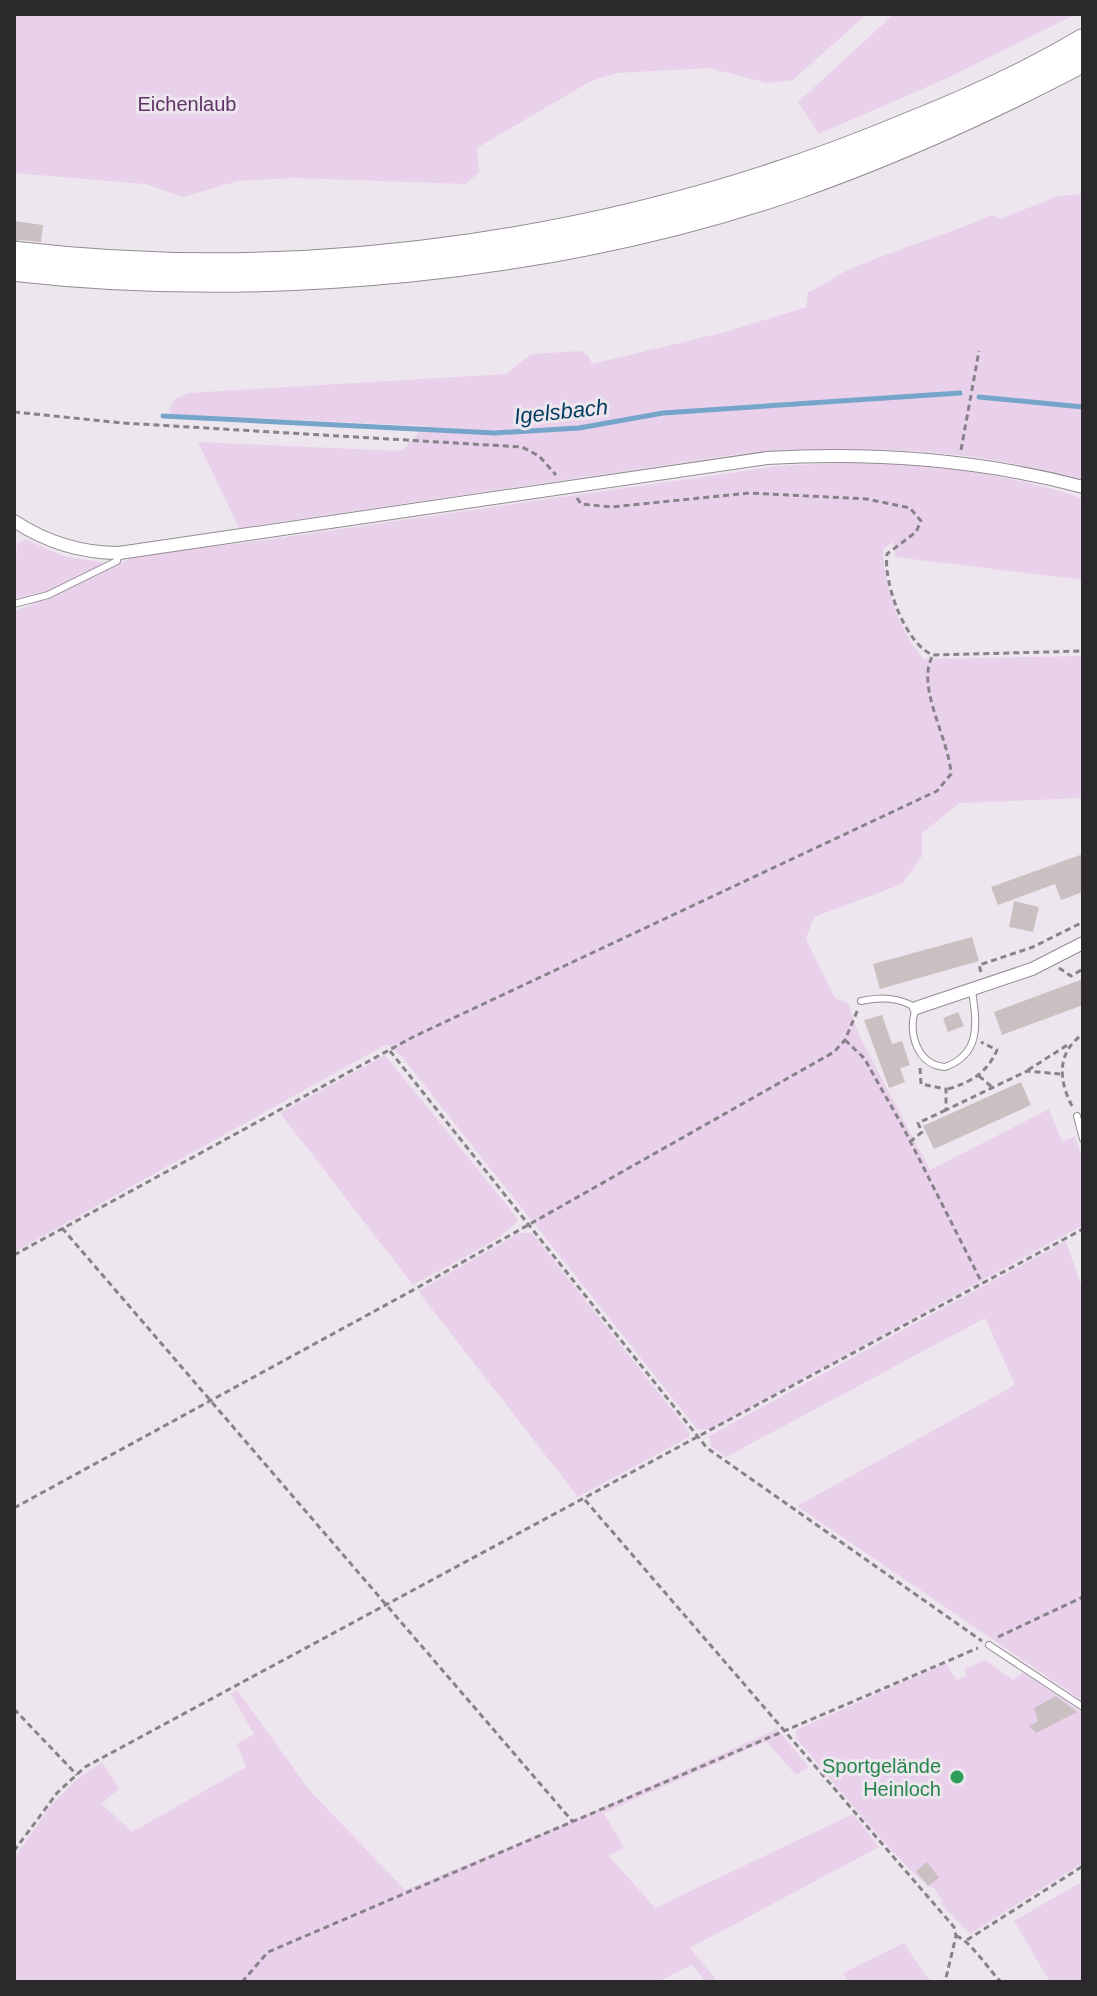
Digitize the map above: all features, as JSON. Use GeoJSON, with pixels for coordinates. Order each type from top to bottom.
{"type":"FeatureCollection","features":[{"type":"Feature","properties":{"kind":"highway"},"geometry":{"type":"LineString","coordinates":[[16,262],[297,260],[407,251],[548,232],[634,213],[789,171],[950,107],[1083,40]]}},
{"type":"Feature","properties":{"kind":"highway"},"geometry":{"type":"LineString","coordinates":[[16,262],[140,280],[284,279],[409,269],[551,249],[709,213],[795,188],[957,123],[1083,61]]}},
{"type":"Feature","properties":{"kind":"street"},"geometry":{"type":"LineString","coordinates":[[15,524],[74,549],[119,553],[767,458],[865,455],[960,461],[1083,487]]}},
{"type":"Feature","properties":{"kind":"street"},"geometry":{"type":"LineString","coordinates":[[916,1008],[1045,963],[1083,943]]}},
{"type":"Feature","properties":{"kind":"lane"},"geometry":{"type":"LineString","coordinates":[[14,604],[23,604],[62,588],[117,561],[119,553]]}},
{"type":"Feature","properties":{"kind":"lane"},"geometry":{"type":"LineString","coordinates":[[861,1001],[877,998],[904,1000],[916,1008],[911,1027],[926,1062],[945,1067],[956,1063],[972,1049],[971,990]]}},
{"type":"Feature","properties":{"kind":"lane"},"geometry":{"type":"LineString","coordinates":[[1077,1116],[1083,1139]]}},
{"type":"Feature","properties":{"kind":"lane"},"geometry":{"type":"LineString","coordinates":[[989,1645],[1083,1707]]}},
{"type":"Feature","properties":{"kind":"path"},"geometry":{"type":"LineString","coordinates":[[960,461],[979,351]]}},
{"type":"Feature","properties":{"kind":"path"},"geometry":{"type":"LineString","coordinates":[[14,412],[123,423],[522,447],[539,456],[581,504],[611,507],[750,493],[867,499],[910,508],[921,521],[916,532],[887,554],[886,582],[914,641],[933,655],[1083,651]]}},
{"type":"Feature","properties":{"kind":"path"},"geometry":{"type":"LineString","coordinates":[[14,1255],[389,1049],[937,791],[951,774],[950,751],[926,680],[926,667],[933,655]]}},
{"type":"Feature","properties":{"kind":"path"},"geometry":{"type":"LineString","coordinates":[[985,985],[979,965],[1033,947],[1083,922]]}},
{"type":"Feature","properties":{"kind":"path"},"geometry":{"type":"LineString","coordinates":[[14,1508],[415,1289],[834,1052],[845,1040],[861,1001]]}},
{"type":"Feature","properties":{"kind":"path"},"geometry":{"type":"LineString","coordinates":[[910,1142],[922,1132],[918,1123],[1027,1071],[1083,1034]]}},
{"type":"Feature","properties":{"kind":"path"},"geometry":{"type":"LineString","coordinates":[[926,1062],[917,1071],[921,1084],[946,1089],[979,1076],[991,1064],[997,1050],[973,1039]]}},
{"type":"Feature","properties":{"kind":"path"},"geometry":{"type":"LineString","coordinates":[[845,1040],[864,1058],[982,1284]]}},
{"type":"Feature","properties":{"kind":"path"},"geometry":{"type":"LineString","coordinates":[[1069,1044],[1060,1074],[1077,1116]]}},
{"type":"Feature","properties":{"kind":"path"},"geometry":{"type":"LineString","coordinates":[[389,1049],[699,1439],[772,1495],[989,1645]]}},
{"type":"Feature","properties":{"kind":"path"},"geometry":{"type":"LineString","coordinates":[[1027,1071],[1060,1074]]}},
{"type":"Feature","properties":{"kind":"path"},"geometry":{"type":"LineString","coordinates":[[979,1076],[993,1088]]}},
{"type":"Feature","properties":{"kind":"path"},"geometry":{"type":"LineString","coordinates":[[946,1089],[946,1110]]}},
{"type":"Feature","properties":{"kind":"path"},"geometry":{"type":"LineString","coordinates":[[62,1228],[573,1822]]}},
{"type":"Feature","properties":{"kind":"path"},"geometry":{"type":"LineString","coordinates":[[14,1851],[57,1793],[77,1775],[1083,1229]]}},
{"type":"Feature","properties":{"kind":"path"},"geometry":{"type":"LineString","coordinates":[[585,1500],[954,1927],[956,1936],[945,1982]]}},
{"type":"Feature","properties":{"kind":"path"},"geometry":{"type":"LineString","coordinates":[[242,1982],[268,1952],[952,1657],[989,1645],[997,1637],[1083,1597]]}},
{"type":"Feature","properties":{"kind":"path"},"geometry":{"type":"LineString","coordinates":[[14,1709],[77,1775]]}},
{"type":"Feature","properties":{"kind":"path"},"geometry":{"type":"LineString","coordinates":[[967,1940],[1083,1866]]}},
{"type":"Feature","properties":{"kind":"path"},"geometry":{"type":"LineString","coordinates":[[956,1936],[967,1940],[982,1963],[1001,1982]]}},
{"type":"Feature","properties":{"kind":"green space","name":"Eichenlaub"},"geometry":{"type":"Polygon","coordinates":[[[14,14],[867,14],[793,80],[767,83],[709,68],[617,73],[591,81],[477,148],[479,172],[466,184],[294,178],[238,181],[183,197],[145,184],[14,173],[14,14]]]}},
{"type":"Feature","properties":{"kind":"green space"},"geometry":{"type":"Polygon","coordinates":[[[894,14],[1077,14],[945,79],[819,134],[798,102],[894,14]]]}},
{"type":"Feature","properties":{"kind":"green space"},"geometry":{"type":"Polygon","coordinates":[[[1083,194],[1083,482],[1000,461],[916,451],[746,453],[239,528],[198,442],[402,451],[424,426],[172,414],[169,409],[175,399],[188,393],[506,374],[531,354],[580,351],[588,355],[592,364],[729,331],[806,307],[808,292],[864,263],[992,215],[1000,219],[1058,196],[1083,194]]]}},
{"type":"Feature","properties":{"kind":"green space"},"geometry":{"type":"Polygon","coordinates":[[[860,462],[973,472],[1028,483],[1083,499],[1083,580],[895,557],[893,542],[883,549],[894,607],[906,634],[923,659],[1083,656],[1083,798],[960,803],[922,833],[922,856],[902,884],[814,917],[806,939],[835,998],[848,1003],[860,1037],[930,1170],[1049,1109],[1062,1142],[1075,1136],[1083,1161],[1083,1225],[709,1430],[697,1429],[402,1057],[387,1044],[14,1252],[14,612],[140,554],[236,544],[778,466],[860,462]]]}},
{"type":"Feature","properties":{"kind":"green space"},"geometry":{"type":"Polygon","coordinates":[[[25,539],[63,556],[107,563],[44,593],[14,599],[17,543],[25,539]]]}},
{"type":"Feature","properties":{"kind":"green space"},"geometry":{"type":"Polygon","coordinates":[[[385,1055],[518,1219],[487,1245],[413,1285],[280,1113],[385,1055]]]}},
{"type":"Feature","properties":{"kind":"green space"},"geometry":{"type":"Polygon","coordinates":[[[519,1233],[532,1233],[689,1431],[689,1437],[578,1497],[418,1291],[519,1233]]]}},
{"type":"Feature","properties":{"kind":"green space"},"geometry":{"type":"Polygon","coordinates":[[[1066,1241],[1083,1291],[1083,1701],[797,1506],[1015,1385],[985,1318],[726,1457],[711,1446],[709,1436],[1066,1241]]]}},
{"type":"Feature","properties":{"kind":"green space","name":"Sportgelände Heinloch"},"geometry":{"type":"Polygon","coordinates":[[[985,1660],[1013,1680],[1024,1672],[1083,1713],[1083,1863],[970,1934],[941,1904],[943,1901],[934,1888],[907,1867],[865,1820],[796,1738],[796,1730],[946,1663],[956,1680],[967,1676],[964,1669],[985,1660]]]}},
{"type":"Feature","properties":{"kind":"green space"},"geometry":{"type":"Polygon","coordinates":[[[237,1690],[311,1792],[405,1890],[574,1820],[777,1729],[809,1767],[796,1775],[766,1741],[604,1813],[624,1848],[609,1856],[655,1908],[853,1814],[879,1847],[690,1948],[718,1982],[706,1982],[692,1965],[657,1982],[14,1982],[14,1858],[52,1804],[75,1781],[102,1762],[119,1789],[101,1803],[132,1832],[246,1767],[237,1744],[254,1734],[231,1694],[237,1690]]]}},
{"type":"Feature","properties":{"kind":"green space"},"geometry":{"type":"Polygon","coordinates":[[[1083,1881],[1083,1982],[1050,1982],[1014,1921],[1083,1881]]]}},
{"type":"Feature","properties":{"kind":"green space"},"geometry":{"type":"Polygon","coordinates":[[[904,1943],[926,1976],[934,1982],[848,1982],[843,1973],[904,1943]]]}},
{"type":"Feature","properties":{"kind":"building"},"geometry":{"type":"Polygon","coordinates":[[[14,221],[43,225],[41,242],[19,240],[16,265],[14,221]]]}},
{"type":"Feature","properties":{"kind":"building"},"geometry":{"type":"Polygon","coordinates":[[[1083,854],[1083,892],[1061,900],[1055,884],[998,905],[991,887],[1083,854]]]}},
{"type":"Feature","properties":{"kind":"building"},"geometry":{"type":"Polygon","coordinates":[[[1014,901],[1039,907],[1033,932],[1009,927],[1014,901]]]}},
{"type":"Feature","properties":{"kind":"building"},"geometry":{"type":"Polygon","coordinates":[[[972,937],[979,961],[880,989],[873,964],[972,937]]]}},
{"type":"Feature","properties":{"kind":"building"},"geometry":{"type":"Polygon","coordinates":[[[1083,979],[1083,1005],[1002,1035],[994,1012],[1083,979]]]}},
{"type":"Feature","properties":{"kind":"building"},"geometry":{"type":"Polygon","coordinates":[[[958,1012],[964,1026],[948,1032],[943,1018],[958,1012]]]}},
{"type":"Feature","properties":{"kind":"building"},"geometry":{"type":"Polygon","coordinates":[[[882,1015],[892,1044],[902,1041],[910,1065],[900,1068],[905,1082],[889,1088],[864,1020],[882,1015]]]}},
{"type":"Feature","properties":{"kind":"building"},"geometry":{"type":"Polygon","coordinates":[[[1021,1082],[1031,1105],[934,1149],[923,1126],[1021,1082]]]}},
{"type":"Feature","properties":{"kind":"building"},"geometry":{"type":"Polygon","coordinates":[[[1056,1696],[1077,1712],[1036,1733],[1029,1726],[1038,1721],[1034,1708],[1056,1696]]]}},
{"type":"Feature","properties":{"kind":"building"},"geometry":{"type":"Polygon","coordinates":[[[927,1862],[939,1878],[928,1886],[916,1871],[927,1862]]]}},
{"type":"Feature","properties":{"kind":"waterway","name":"Igelsbach"},"geometry":{"type":"LineString","coordinates":[[163,416],[495,433],[579,428],[663,413],[960,393]]}},
{"type":"Feature","properties":{"kind":"waterway","name":"Igelsbach"},"geometry":{"type":"LineString","coordinates":[[979,397],[1083,407]]}},
{"type":"Feature","properties":{"kind":"place","name":"Sportgelände Heinloch"},"geometry":{"type":"Point","coordinates":[957,1777]}}]}
